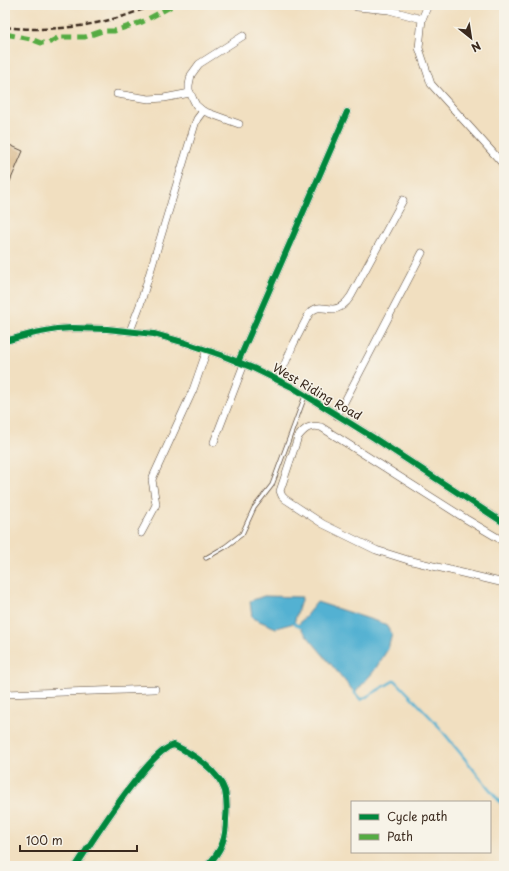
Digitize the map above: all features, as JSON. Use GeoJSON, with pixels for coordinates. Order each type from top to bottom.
{"type":"FeatureCollection","features":[{"type":"Feature","properties":{"kind":"street"},"geometry":{"type":"LineString","coordinates":[[428,5],[422,19],[419,48],[431,84],[504,165]]}},
{"type":"Feature","properties":{"kind":"street"},"geometry":{"type":"LineString","coordinates":[[357,7],[389,10],[422,19]]}},
{"type":"Feature","properties":{"kind":"street"},"geometry":{"type":"LineString","coordinates":[[239,124],[203,111],[196,105],[190,93],[189,80],[193,71],[199,64],[243,36]]}},
{"type":"Feature","properties":{"kind":"street"},"geometry":{"type":"LineString","coordinates":[[117,94],[149,99],[190,93]]}},
{"type":"Feature","properties":{"kind":"street"},"geometry":{"type":"LineString","coordinates":[[130,331],[140,305],[195,124],[203,111]]}},
{"type":"Feature","properties":{"kind":"street"},"geometry":{"type":"LineString","coordinates":[[214,442],[241,363],[347,112]]}},
{"type":"Feature","properties":{"kind":"street"},"geometry":{"type":"LineString","coordinates":[[278,380],[293,345],[311,311],[322,307],[332,309],[337,308],[347,302],[403,200]]}},
{"type":"Feature","properties":{"kind":"street"},"geometry":{"type":"LineString","coordinates":[[337,416],[422,253]]}},
{"type":"Feature","properties":{"kind":"street","name":"West Riding Road"},"geometry":{"type":"LineString","coordinates":[[5,341],[35,333],[72,328],[130,331],[154,334],[207,350],[241,363],[278,380],[374,438],[504,523]]}},
{"type":"Feature","properties":{"kind":"street"},"geometry":{"type":"LineString","coordinates":[[141,533],[156,504],[152,480],[153,477],[193,390],[207,350]]}},
{"type":"Feature","properties":{"kind":"street"},"geometry":{"type":"LineString","coordinates":[[504,543],[321,428],[316,426],[310,427],[302,432],[298,438],[280,491],[285,499],[323,524],[376,550],[436,567],[504,583]]}},
{"type":"Feature","properties":{"kind":"street"},"geometry":{"type":"LineString","coordinates":[[5,694],[155,688]]}},
{"type":"Feature","properties":{"kind":"street"},"geometry":{"type":"LineString","coordinates":[[76,866],[111,813],[144,770],[166,747],[174,745],[200,760],[210,769],[219,780],[225,793],[226,826],[224,840],[216,856],[207,866]]}},
{"type":"Feature","properties":{"kind":"lane"},"geometry":{"type":"LineString","coordinates":[[206,558],[225,547],[242,534],[254,508],[272,484],[305,396]]}},
{"type":"Feature","properties":{"kind":"water"},"geometry":{"type":"Polygon","coordinates":[[[264,596],[302,597],[294,623],[276,628],[252,618],[250,601],[264,596]]]}},
{"type":"Feature","properties":{"kind":"water"},"geometry":{"type":"Polygon","coordinates":[[[317,602],[385,624],[392,634],[388,649],[374,671],[355,693],[298,625],[317,602]]]}},
{"type":"Feature","properties":{"kind":"building"},"geometry":{"type":"Polygon","coordinates":[[[5,143],[23,151],[5,193],[5,143]]]}},
{"type":"Feature","properties":{"kind":"waterway"},"geometry":{"type":"LineString","coordinates":[[294,623],[300,627]]}},
{"type":"Feature","properties":{"kind":"waterway"},"geometry":{"type":"LineString","coordinates":[[354,690],[361,700],[395,680],[435,722],[504,807]]}},
{"type":"Feature","properties":{"kind":"railway"},"geometry":{"type":"LineString","coordinates":[[5,27],[42,29],[80,26],[118,18],[153,5]]}},
{"type":"Feature","properties":{"kind":"marked path"},"geometry":{"type":"LineString","coordinates":[[5,34],[31,39],[41,43],[48,43],[59,37],[85,37],[102,31],[114,31],[142,22],[174,5]]}},
{"type":"Feature","properties":{"kind":"cycle path"},"geometry":{"type":"LineString","coordinates":[[238,362],[347,112]]}},
{"type":"Feature","properties":{"kind":"cycle path"},"geometry":{"type":"LineString","coordinates":[[5,341],[57,329],[107,329],[154,334],[221,355],[253,368],[292,387],[374,438],[504,523]]}},
{"type":"Feature","properties":{"kind":"cycle path"},"geometry":{"type":"LineString","coordinates":[[76,866],[136,779],[164,750],[174,745],[197,758],[211,770],[222,783],[225,791],[227,809],[224,839],[216,855],[207,866]]}}]}
